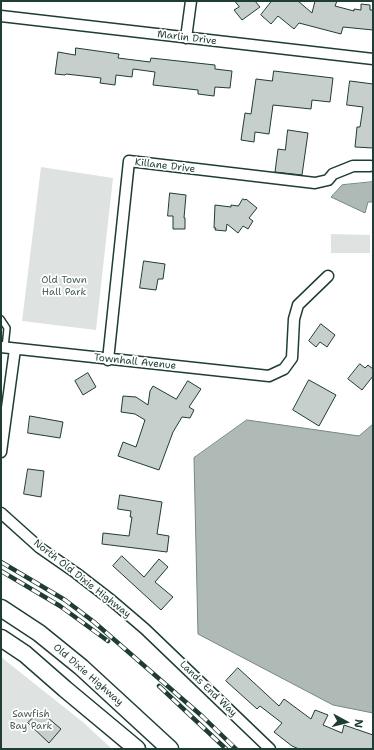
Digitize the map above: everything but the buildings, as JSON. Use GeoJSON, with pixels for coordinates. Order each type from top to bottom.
{"type":"FeatureCollection","features":[{"type":"Feature","properties":{"kind":"main road","name":"Old Dixie Highway"},"geometry":{"type":"LineString","coordinates":[[1,608],[39,634],[81,667],[170,749]]}},
{"type":"Feature","properties":{"kind":"main road"},"geometry":{"type":"LineString","coordinates":[[1,638],[25,654],[137,749]]}},
{"type":"Feature","properties":{"kind":"street"},"geometry":{"type":"LineString","coordinates":[[186,38],[191,1]]}},
{"type":"Feature","properties":{"kind":"street","name":"Marlin Drive"},"geometry":{"type":"LineString","coordinates":[[1,16],[373,59]]}},
{"type":"Feature","properties":{"kind":"street","name":"Killane Drive"},"geometry":{"type":"LineString","coordinates":[[108,360],[129,161],[315,183],[328,180],[333,174],[353,166],[370,166]]}},
{"type":"Feature","properties":{"kind":"street","name":"Townhall Avenue"},"geometry":{"type":"LineString","coordinates":[[3,347],[108,360],[269,376],[284,369],[292,358],[294,319],[298,305],[328,276]]}},
{"type":"Feature","properties":{"kind":"street"},"geometry":{"type":"LineString","coordinates":[[1,452],[15,349]]}},
{"type":"Feature","properties":{"kind":"street","name":"North Old Dixie Highway"},"geometry":{"type":"LineString","coordinates":[[1,513],[40,548],[111,600],[145,629]]}},
{"type":"Feature","properties":{"kind":"street","name":"Lands End Way"},"geometry":{"type":"LineString","coordinates":[[145,629],[270,749]]}},
{"type":"Feature","properties":{"kind":"lane"},"geometry":{"type":"LineString","coordinates":[[1,319],[7,328],[3,347]]}},
{"type":"Feature","properties":{"kind":"green space","name":"Old Town Hall Park"},"geometry":{"type":"Polygon","coordinates":[[[41,167],[113,178],[96,330],[22,321],[41,167]]]}},
{"type":"Feature","properties":{"kind":"green space"},"geometry":{"type":"Polygon","coordinates":[[[331,234],[370,235],[370,253],[331,253],[331,234]]]}},
{"type":"Feature","properties":{"kind":"green space","name":"Sawfish Bay Park"},"geometry":{"type":"Polygon","coordinates":[[[1,657],[84,723],[112,749],[1,749],[1,657]]]}},
{"type":"Feature","properties":{"kind":"shaded area"},"geometry":{"type":"Polygon","coordinates":[[[373,182],[373,202],[368,202],[365,213],[331,197],[342,185],[373,182]]]}},
{"type":"Feature","properties":{"kind":"shaded area"},"geometry":{"type":"Polygon","coordinates":[[[247,420],[359,436],[373,424],[373,713],[333,705],[198,634],[194,458],[247,420]]]}},
{"type":"Feature","properties":{"kind":"railway"},"geometry":{"type":"LineString","coordinates":[[1,562],[65,600],[94,622],[203,717],[236,749]]}},
{"type":"Feature","properties":{"kind":"railway"},"geometry":{"type":"LineString","coordinates":[[1,571],[60,606],[108,641]]}},
{"type":"Feature","properties":{"kind":"railway"},"geometry":{"type":"LineString","coordinates":[[159,686],[226,749]]}}]}
